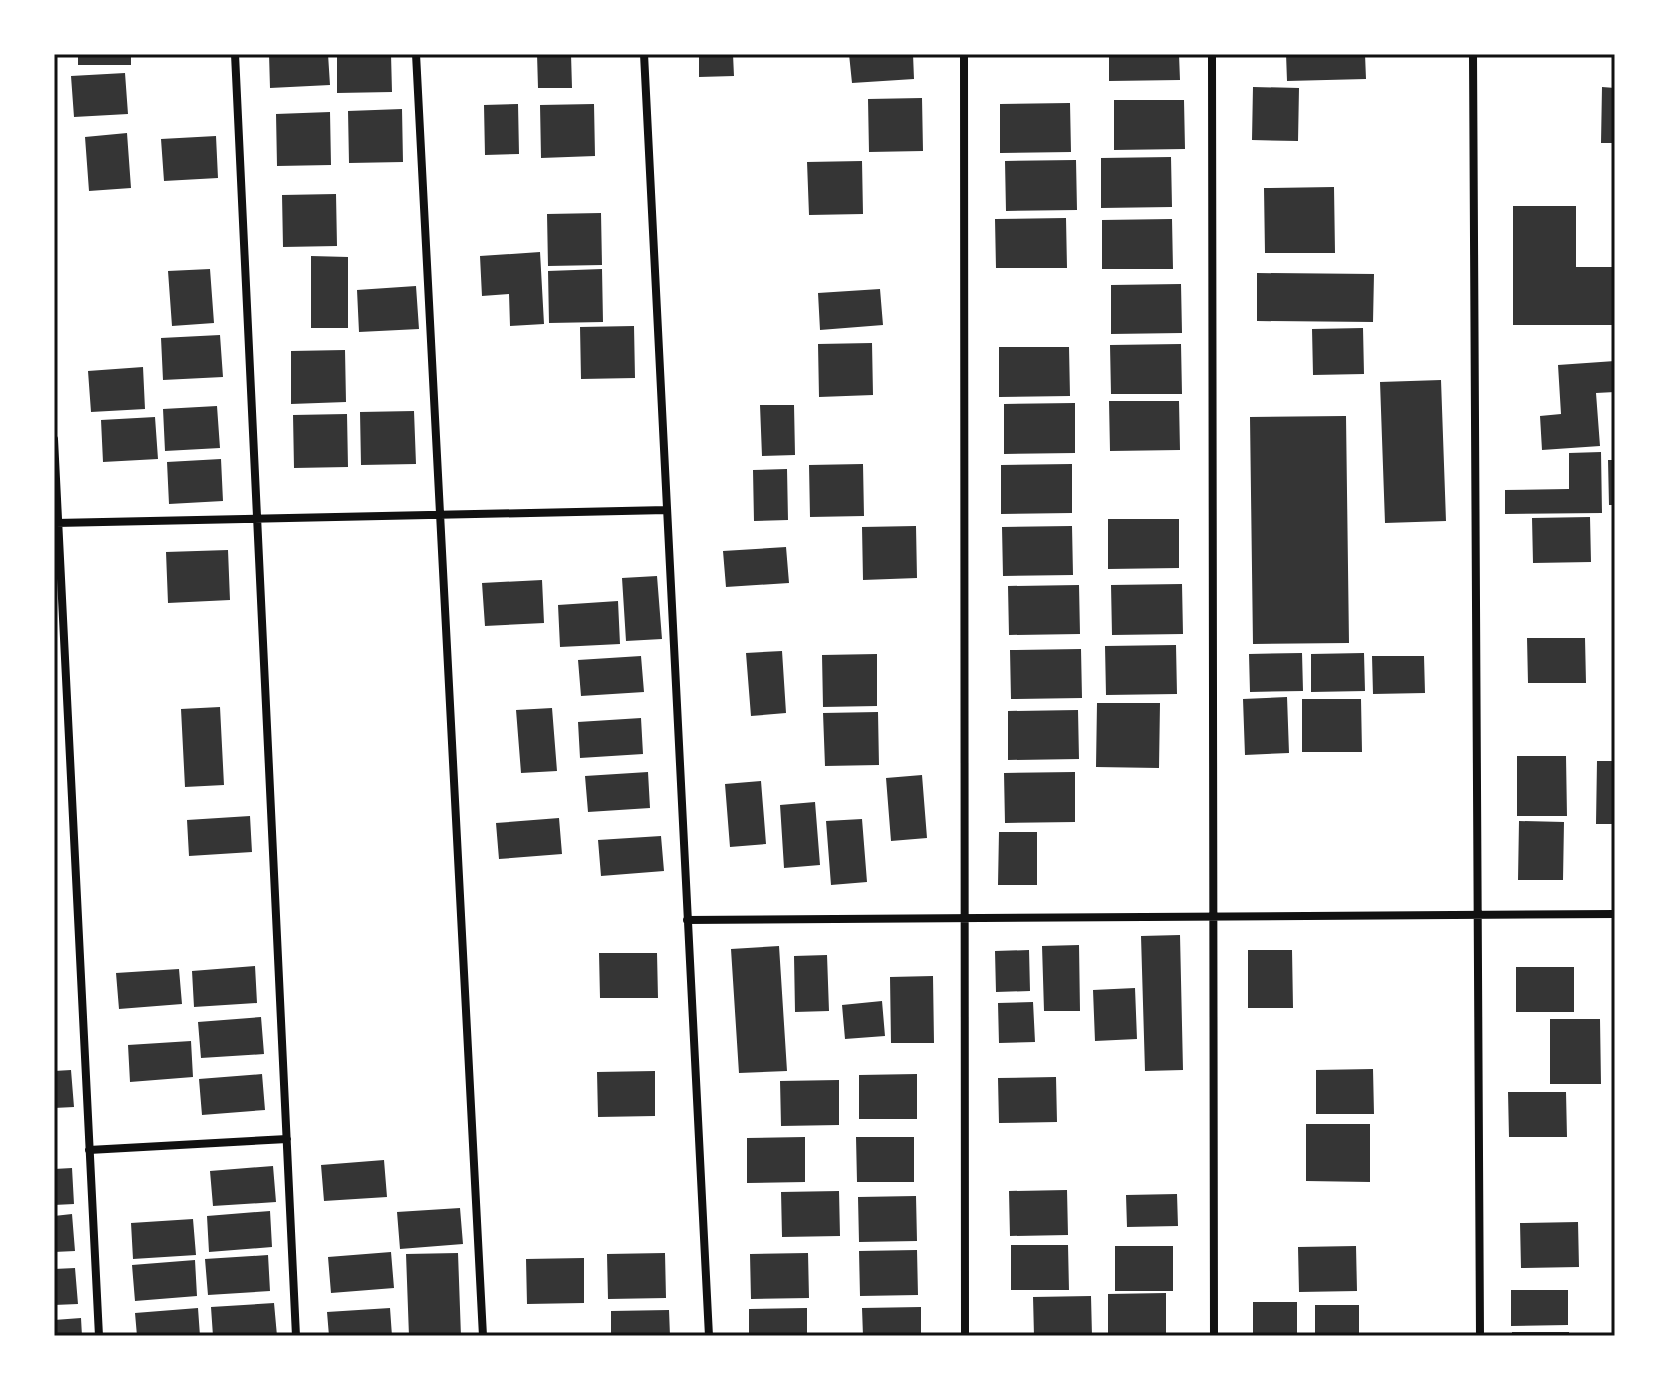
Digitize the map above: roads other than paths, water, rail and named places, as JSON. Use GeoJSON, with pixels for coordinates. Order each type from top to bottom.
{"type":"FeatureCollection","features":[{"type":"Feature","properties":{"kind":"street"},"geometry":{"type":"LineString","coordinates":[[235,54],[296,1336]]}},
{"type":"Feature","properties":{"kind":"street"},"geometry":{"type":"LineString","coordinates":[[416,54],[483,1336]]}},
{"type":"Feature","properties":{"kind":"street"},"geometry":{"type":"LineString","coordinates":[[644,54],[709,1336]]}},
{"type":"Feature","properties":{"kind":"street"},"geometry":{"type":"LineString","coordinates":[[964,54],[965,1336]]}},
{"type":"Feature","properties":{"kind":"street"},"geometry":{"type":"LineString","coordinates":[[1212,54],[1214,1336]]}},
{"type":"Feature","properties":{"kind":"street"},"geometry":{"type":"LineString","coordinates":[[1473,54],[1480,1336]]}},
{"type":"Feature","properties":{"kind":"street"},"geometry":{"type":"LineString","coordinates":[[54,439],[99,1336]]}},
{"type":"Feature","properties":{"kind":"street"},"geometry":{"type":"LineString","coordinates":[[56,523],[667,510]]}},
{"type":"Feature","properties":{"kind":"street"},"geometry":{"type":"LineString","coordinates":[[687,920],[1615,914]]}},
{"type":"Feature","properties":{"kind":"street"},"geometry":{"type":"LineString","coordinates":[[89,1150],[287,1139]]}}]}
